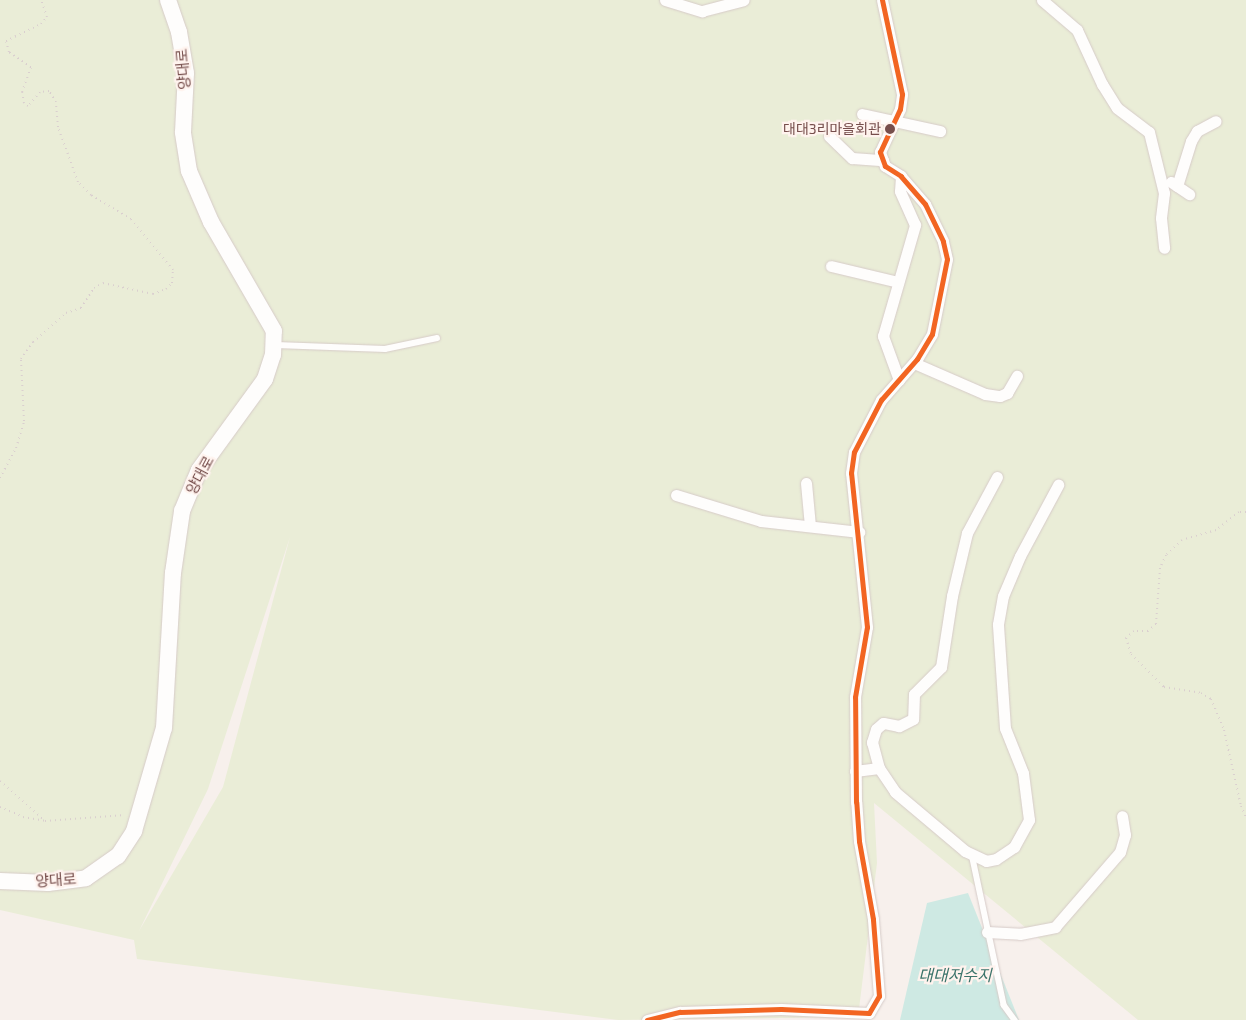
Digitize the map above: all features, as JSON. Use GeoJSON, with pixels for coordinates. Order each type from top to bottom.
{"type":"FeatureCollection","features":[{"type":"Feature","properties":{"kind":"street","name":"양대로"},"geometry":{"type":"LineString","coordinates":[[0,881],[48,883],[86,878],[118,856],[134,831],[164,728],[173,573],[182,511],[199,470],[265,380],[274,345],[274,331],[211,222],[189,171],[183,132],[186,73],[179,32],[168,0]]}},
{"type":"Feature","properties":{"kind":"street"},"geometry":{"type":"LineString","coordinates":[[664,0],[702,11],[744,0]]}},
{"type":"Feature","properties":{"kind":"street"},"geometry":{"type":"LineString","coordinates":[[647,1020],[680,1012],[781,1009],[869,1013],[874,1009],[879,996],[874,938],[859,840],[855,771],[854,697],[867,627],[859,532],[851,473],[854,452],[881,400],[914,363],[932,334],[947,259],[943,241],[924,204],[901,176],[885,166],[880,152],[895,121],[902,94],[882,0]]}},
{"type":"Feature","properties":{"kind":"street"},"geometry":{"type":"LineString","coordinates":[[1042,0],[1077,30],[1102,84],[1117,108],[1148,132],[1161,175],[1164,248]]}},
{"type":"Feature","properties":{"kind":"street"},"geometry":{"type":"LineString","coordinates":[[862,114],[940,132]]}},
{"type":"Feature","properties":{"kind":"street"},"geometry":{"type":"LineString","coordinates":[[1177,186],[1191,141],[1197,130],[1216,121]]}},
{"type":"Feature","properties":{"kind":"street"},"geometry":{"type":"LineString","coordinates":[[828,136],[852,158],[883,160]]}},
{"type":"Feature","properties":{"kind":"street"},"geometry":{"type":"LineString","coordinates":[[1161,175],[1189,194]]}},
{"type":"Feature","properties":{"kind":"street"},"geometry":{"type":"LineString","coordinates":[[899,380],[883,336],[914,225],[900,191],[901,176]]}},
{"type":"Feature","properties":{"kind":"street"},"geometry":{"type":"LineString","coordinates":[[831,266],[898,282]]}},
{"type":"Feature","properties":{"kind":"street"},"geometry":{"type":"LineString","coordinates":[[914,363],[985,394],[1000,396],[1007,393],[1017,376]]}},
{"type":"Feature","properties":{"kind":"street"},"geometry":{"type":"LineString","coordinates":[[998,477],[967,533],[952,596],[941,667],[914,694],[913,719],[899,726],[883,723],[876,729],[872,742],[879,768],[895,792],[972,854],[986,861],[996,859],[1014,847],[1029,820],[1023,774],[1005,728],[998,624],[1003,596],[1020,556],[1058,485]]}},
{"type":"Feature","properties":{"kind":"street"},"geometry":{"type":"LineString","coordinates":[[806,483],[810,526]]}},
{"type":"Feature","properties":{"kind":"street"},"geometry":{"type":"LineString","coordinates":[[676,495],[762,521],[859,532]]}},
{"type":"Feature","properties":{"kind":"street"},"geometry":{"type":"LineString","coordinates":[[855,771],[879,768]]}},
{"type":"Feature","properties":{"kind":"street"},"geometry":{"type":"LineString","coordinates":[[987,932],[1020,934],[1055,927],[1120,852],[1125,835],[1122,816]]}},
{"type":"Feature","properties":{"kind":"lane"},"geometry":{"type":"LineString","coordinates":[[274,345],[308,344],[353,350],[385,349],[437,338]]}},
{"type":"Feature","properties":{"kind":"lane"},"geometry":{"type":"LineString","coordinates":[[972,854],[1004,1005],[1015,1020]]}},
{"type":"Feature","properties":{"kind":"path"},"geometry":{"type":"LineString","coordinates":[[0,478],[16,448],[24,421],[22,359],[33,342],[66,313],[81,308],[94,288],[102,283],[153,294],[166,289],[172,283],[173,270],[131,220],[91,195],[78,182],[58,127],[56,102],[49,92],[40,92],[28,106],[24,103],[22,92],[31,67],[9,52],[6,41],[41,24],[47,17],[41,0]]}},
{"type":"Feature","properties":{"kind":"path"},"geometry":{"type":"LineString","coordinates":[[1246,512],[1239,512],[1216,530],[1182,540],[1166,556],[1160,568],[1156,624],[1148,630],[1134,631],[1126,638],[1131,654],[1164,687],[1201,693],[1211,699],[1224,730],[1246,817]]}},
{"type":"Feature","properties":{"kind":"path"},"geometry":{"type":"LineString","coordinates":[[0,781],[45,820]]}},
{"type":"Feature","properties":{"kind":"path"},"geometry":{"type":"LineString","coordinates":[[0,807],[45,820],[140,814]]}},
{"type":"Feature","properties":{"kind":"green space"},"geometry":{"type":"Polygon","coordinates":[[[0,0],[1246,0],[1246,1020],[1138,1020],[874,803],[877,863],[858,1017],[618,1020],[137,959],[134,940],[0,910],[0,0]],[[290,537],[208,789],[139,931],[223,787],[290,537]]]}},
{"type":"Feature","properties":{"kind":"water","name":"대대저수지"},"geometry":{"type":"Polygon","coordinates":[[[968,893],[1019,1020],[900,1020],[927,903],[968,893]]]}},
{"type":"Feature","properties":{"kind":"transit line"},"geometry":{"type":"LineString","coordinates":[[647,1020],[680,1012],[781,1009],[869,1013],[879,996],[873,919],[859,841],[856,802],[855,697],[867,627],[851,473],[854,452],[881,400],[917,359],[932,334],[947,259],[943,241],[925,204],[901,176],[885,166],[880,152],[900,109],[902,94],[882,0]]}},
{"type":"Feature","properties":{"kind":"place","name":"대대3리마을회관"},"geometry":{"type":"Point","coordinates":[890,129]}}]}
